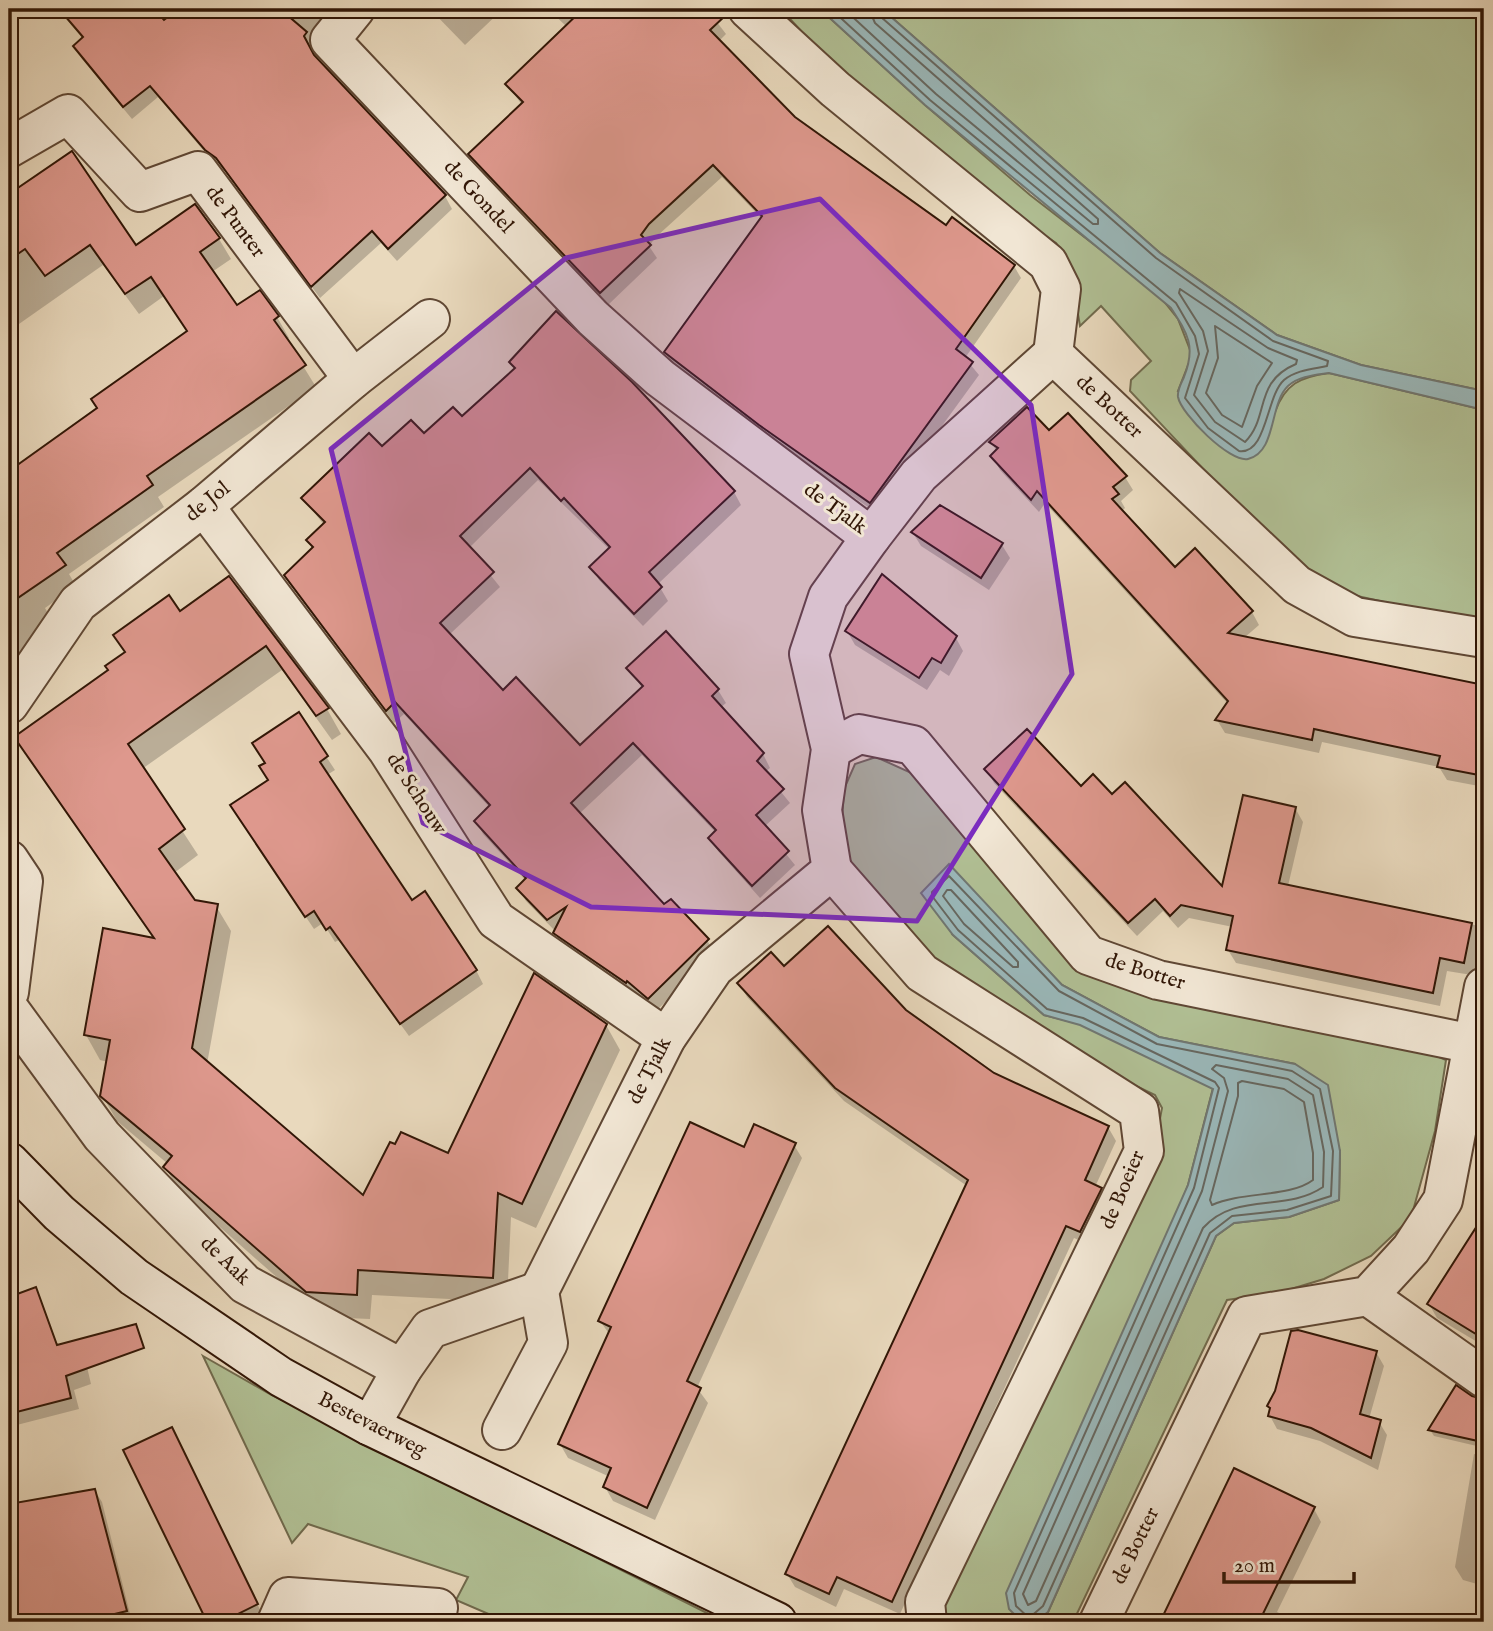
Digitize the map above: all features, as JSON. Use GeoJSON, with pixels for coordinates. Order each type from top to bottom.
{"type":"FeatureCollection","features":[{"type":"Feature","properties":{"kind":"street","name":"de Gondel"},"geometry":{"type":"LineString","coordinates":[[355,9],[330,40],[593,318],[660,378]]}},
{"type":"Feature","properties":{"kind":"street"},"geometry":{"type":"LineString","coordinates":[[748,9],[835,89],[1048,263],[1061,289],[1053,354]]}},
{"type":"Feature","properties":{"kind":"street","name":"de Punter"},"geometry":{"type":"LineString","coordinates":[[14,135],[68,114],[140,192],[198,172],[353,379]]}},
{"type":"Feature","properties":{"kind":"street","name":"de Jol"},"geometry":{"type":"LineString","coordinates":[[9,704],[78,603],[204,506],[353,379],[430,319]]}},
{"type":"Feature","properties":{"kind":"street","name":"de Tjalk"},"geometry":{"type":"LineString","coordinates":[[660,378],[871,537],[919,475],[1053,354]]}},
{"type":"Feature","properties":{"kind":"street","name":"de Botter"},"geometry":{"type":"LineString","coordinates":[[1053,354],[1297,585],[1354,617],[1484,638]]}},
{"type":"Feature","properties":{"kind":"street","name":"de Schouw"},"geometry":{"type":"LineString","coordinates":[[204,506],[387,749],[496,920],[666,1038]]}},
{"type":"Feature","properties":{"kind":"street"},"geometry":{"type":"LineString","coordinates":[[832,870],[822,810],[831,749],[809,654],[828,597],[871,537]]}},
{"type":"Feature","properties":{"kind":"street","name":"de Botter"},"geometry":{"type":"LineString","coordinates":[[831,749],[859,734],[914,746],[1088,955],[1158,980],[1473,1044]]}},
{"type":"Feature","properties":{"kind":"street"},"geometry":{"type":"LineString","coordinates":[[9,860],[23,881],[9,992]]}},
{"type":"Feature","properties":{"kind":"street","name":"de Tjalk"},"geometry":{"type":"LineString","coordinates":[[539,1291],[666,1038],[714,968],[832,870]]}},
{"type":"Feature","properties":{"kind":"street","name":"de Boeier"},"geometry":{"type":"LineString","coordinates":[[832,870],[922,973],[1139,1111],[1144,1151],[925,1602],[927,1622]]}},
{"type":"Feature","properties":{"kind":"street"},"geometry":{"type":"LineString","coordinates":[[1484,988],[1443,1200],[1411,1249],[1368,1296],[1484,1378]]}},
{"type":"Feature","properties":{"kind":"street","name":"de Aak"},"geometry":{"type":"LineString","coordinates":[[9,1009],[103,1136],[245,1284],[402,1369]]}},
{"type":"Feature","properties":{"kind":"street","name":"Bestevaerweg"},"geometry":{"type":"LineString","coordinates":[[9,1162],[59,1213],[134,1277],[281,1377],[370,1426],[777,1622]]}},
{"type":"Feature","properties":{"kind":"street"},"geometry":{"type":"LineString","coordinates":[[370,1426],[402,1369],[430,1329],[539,1291],[548,1343],[502,1430]]}},
{"type":"Feature","properties":{"kind":"street","name":"de Botter"},"geometry":{"type":"LineString","coordinates":[[1099,1622],[1247,1316],[1368,1296]]}},
{"type":"Feature","properties":{"kind":"street"},"geometry":{"type":"LineString","coordinates":[[277,1622],[288,1597],[438,1608]]}},
{"type":"Feature","properties":{"kind":"highlighted area"},"geometry":{"type":"Polygon","coordinates":[[[820,199],[1031,405],[1072,674],[917,921],[591,907],[423,823],[331,449],[566,258],[820,199]]]}},
{"type":"Feature","properties":{"kind":"green space"},"geometry":{"type":"Polygon","coordinates":[[[771,9],[820,9],[925,105],[1030,195],[1158,294],[1178,319],[1192,355],[1178,391],[1275,412],[1289,388],[1310,377],[1329,373],[1484,410],[1484,624],[1321,588],[1297,569],[1130,391],[1131,380],[1151,361],[1101,306],[1080,326],[1069,262],[1056,243],[982,193],[841,75],[782,10],[771,9]]]}},
{"type":"Feature","properties":{"kind":"green space"},"geometry":{"type":"Polygon","coordinates":[[[882,9],[1484,9],[1484,391],[1361,365],[1277,335],[1160,253],[882,9]]]}},
{"type":"Feature","properties":{"kind":"green space"},"geometry":{"type":"Polygon","coordinates":[[[876,757],[916,775],[1073,956],[1397,1039],[1446,1060],[1435,1131],[1411,1218],[1371,1256],[1324,1279],[1278,1293],[1227,1300],[1073,1622],[956,1622],[945,1616],[941,1592],[1153,1156],[1162,1108],[1155,1095],[1105,1071],[957,987],[840,852],[844,789],[855,764],[876,757]],[[1007,928],[953,935],[1044,1015],[1080,1024],[1213,1088],[1188,1185],[1020,1620],[1036,1621],[1048,1612],[1216,1236],[1234,1223],[1289,1217],[1339,1200],[1340,1151],[1295,1064],[1159,1037],[1062,985],[1007,928]]]}},
{"type":"Feature","properties":{"kind":"green space"},"geometry":{"type":"Polygon","coordinates":[[[203,1356],[270,1394],[725,1622],[507,1622],[456,1600],[468,1577],[308,1524],[292,1543],[203,1356]]]}},
{"type":"Feature","properties":{"kind":"water"},"geometry":{"type":"Polygon","coordinates":[[[820,9],[882,9],[1160,253],[1277,335],[1361,365],[1484,391],[1484,410],[1329,373],[1313,375],[1292,383],[1282,394],[1268,438],[1257,455],[1248,459],[1230,453],[1207,436],[1181,405],[1179,389],[1188,366],[1190,349],[1186,333],[1171,308],[925,105],[820,9]]]}},
{"type":"Feature","properties":{"kind":"water"},"geometry":{"type":"Polygon","coordinates":[[[949,864],[1062,985],[1159,1037],[1295,1064],[1328,1085],[1340,1151],[1339,1200],[1289,1217],[1234,1223],[1216,1236],[1048,1612],[1036,1621],[1020,1620],[1009,1609],[1006,1593],[1188,1185],[1213,1089],[1080,1025],[1044,1015],[953,935],[921,893],[949,864]]]}},
{"type":"Feature","properties":{"kind":"building"},"geometry":{"type":"Polygon","coordinates":[[[59,9],[154,9],[164,20],[178,9],[280,9],[307,32],[304,36],[314,55],[446,195],[388,249],[372,231],[311,287],[216,158],[205,150],[150,86],[123,107],[73,46],[83,37],[59,9]]]}},
{"type":"Feature","properties":{"kind":"building"},"geometry":{"type":"Polygon","coordinates":[[[583,9],[727,9],[727,14],[710,30],[795,117],[946,225],[952,217],[1015,265],[956,349],[973,362],[870,503],[759,425],[664,352],[762,216],[713,165],[649,224],[641,235],[651,245],[600,293],[468,154],[523,102],[505,84],[583,9]]]}},
{"type":"Feature","properties":{"kind":"building"},"geometry":{"type":"Polygon","coordinates":[[[72,151],[136,245],[195,204],[220,238],[200,252],[237,305],[260,290],[279,316],[274,320],[306,365],[147,476],[153,485],[57,553],[66,565],[9,604],[9,471],[97,408],[91,399],[187,331],[151,277],[125,294],[90,245],[45,276],[25,249],[9,260],[9,194],[72,151]]]}},
{"type":"Feature","properties":{"kind":"building"},"geometry":{"type":"Polygon","coordinates":[[[556,311],[632,382],[735,491],[649,572],[662,587],[634,614],[589,567],[610,547],[564,498],[561,501],[530,468],[460,536],[494,572],[440,623],[503,690],[516,677],[580,745],[643,686],[626,668],[666,631],[719,689],[712,696],[764,753],[757,761],[784,789],[756,815],[789,851],[752,886],[708,838],[716,830],[633,743],[571,803],[664,904],[671,899],[709,939],[648,999],[627,981],[626,983],[553,933],[566,907],[547,920],[516,888],[526,878],[474,821],[490,805],[395,702],[386,711],[284,575],[313,547],[306,540],[325,522],[301,498],[369,433],[382,446],[411,420],[424,433],[453,407],[462,416],[515,368],[509,362],[556,311]]]}},
{"type":"Feature","properties":{"kind":"building"},"geometry":{"type":"Polygon","coordinates":[[[1027,407],[1049,430],[1068,413],[1127,476],[1113,487],[1119,494],[1112,499],[1175,567],[1195,548],[1253,611],[1228,633],[1484,685],[1484,776],[1437,767],[1440,756],[1314,729],[1312,740],[1215,720],[1228,701],[1037,491],[1031,500],[990,456],[998,448],[989,442],[1027,407]]]}},
{"type":"Feature","properties":{"kind":"building"},"geometry":{"type":"Polygon","coordinates":[[[940,505],[1003,543],[981,578],[911,532],[940,505]]]}},
{"type":"Feature","properties":{"kind":"building"},"geometry":{"type":"Polygon","coordinates":[[[882,574],[957,636],[941,663],[932,658],[919,678],[845,631],[882,574]]]}},
{"type":"Feature","properties":{"kind":"building"},"geometry":{"type":"Polygon","coordinates":[[[229,576],[329,708],[316,716],[266,646],[128,744],[185,829],[159,849],[195,900],[218,904],[192,1048],[363,1195],[390,1142],[395,1144],[401,1132],[448,1153],[534,973],[607,1024],[522,1204],[498,1193],[493,1278],[358,1270],[357,1295],[306,1292],[163,1167],[172,1156],[100,1096],[110,1040],[84,1035],[103,928],[154,938],[14,737],[108,670],[105,666],[125,652],[113,635],[169,595],[180,611],[229,576]]]}},
{"type":"Feature","properties":{"kind":"building"},"geometry":{"type":"Polygon","coordinates":[[[299,712],[328,756],[320,762],[412,900],[425,891],[477,970],[400,1024],[330,927],[326,930],[314,911],[305,917],[230,805],[268,780],[259,766],[265,763],[252,743],[299,712]]]}},
{"type":"Feature","properties":{"kind":"building"},"geometry":{"type":"Polygon","coordinates":[[[1027,729],[1081,786],[1093,774],[1112,794],[1125,782],[1222,886],[1243,795],[1296,807],[1279,883],[1472,923],[1464,963],[1440,958],[1433,993],[1226,950],[1233,916],[1181,905],[1170,916],[1155,899],[1128,923],[984,769],[1027,729]]]}},
{"type":"Feature","properties":{"kind":"building"},"geometry":{"type":"Polygon","coordinates":[[[828,926],[906,1010],[994,1073],[1109,1126],[1085,1180],[1102,1188],[1080,1232],[1066,1226],[892,1602],[837,1577],[829,1594],[785,1574],[968,1180],[835,1088],[737,983],[771,952],[784,966],[828,926]]]}},
{"type":"Feature","properties":{"kind":"building"},"geometry":{"type":"Polygon","coordinates":[[[690,1122],[744,1147],[754,1124],[796,1143],[687,1381],[701,1388],[647,1508],[603,1487],[611,1468],[558,1444],[611,1327],[598,1321],[690,1122]]]}},
{"type":"Feature","properties":{"kind":"building"},"geometry":{"type":"Polygon","coordinates":[[[1484,1215],[1484,1339],[1427,1304],[1484,1215]]]}},
{"type":"Feature","properties":{"kind":"building"},"geometry":{"type":"Polygon","coordinates":[[[36,1287],[57,1345],[136,1324],[144,1348],[66,1376],[71,1398],[9,1414],[9,1297],[36,1287]]]}},
{"type":"Feature","properties":{"kind":"building"},"geometry":{"type":"Polygon","coordinates":[[[1298,1330],[1377,1351],[1360,1414],[1381,1420],[1371,1458],[1311,1428],[1268,1416],[1270,1408],[1267,1406],[1275,1391],[1291,1331],[1298,1330]]]}},
{"type":"Feature","properties":{"kind":"building"},"geometry":{"type":"Polygon","coordinates":[[[1456,1385],[1472,1396],[1484,1399],[1478,1441],[1428,1430],[1456,1385]]]}},
{"type":"Feature","properties":{"kind":"building"},"geometry":{"type":"Polygon","coordinates":[[[172,1427],[258,1604],[222,1622],[207,1622],[123,1450],[172,1427]]]}},
{"type":"Feature","properties":{"kind":"building"},"geometry":{"type":"Polygon","coordinates":[[[1234,1468],[1315,1507],[1259,1622],[1160,1622],[1234,1468]]]}},
{"type":"Feature","properties":{"kind":"building"},"geometry":{"type":"Polygon","coordinates":[[[95,1489],[127,1611],[102,1617],[103,1622],[9,1622],[9,1504],[95,1489]]]}}]}
